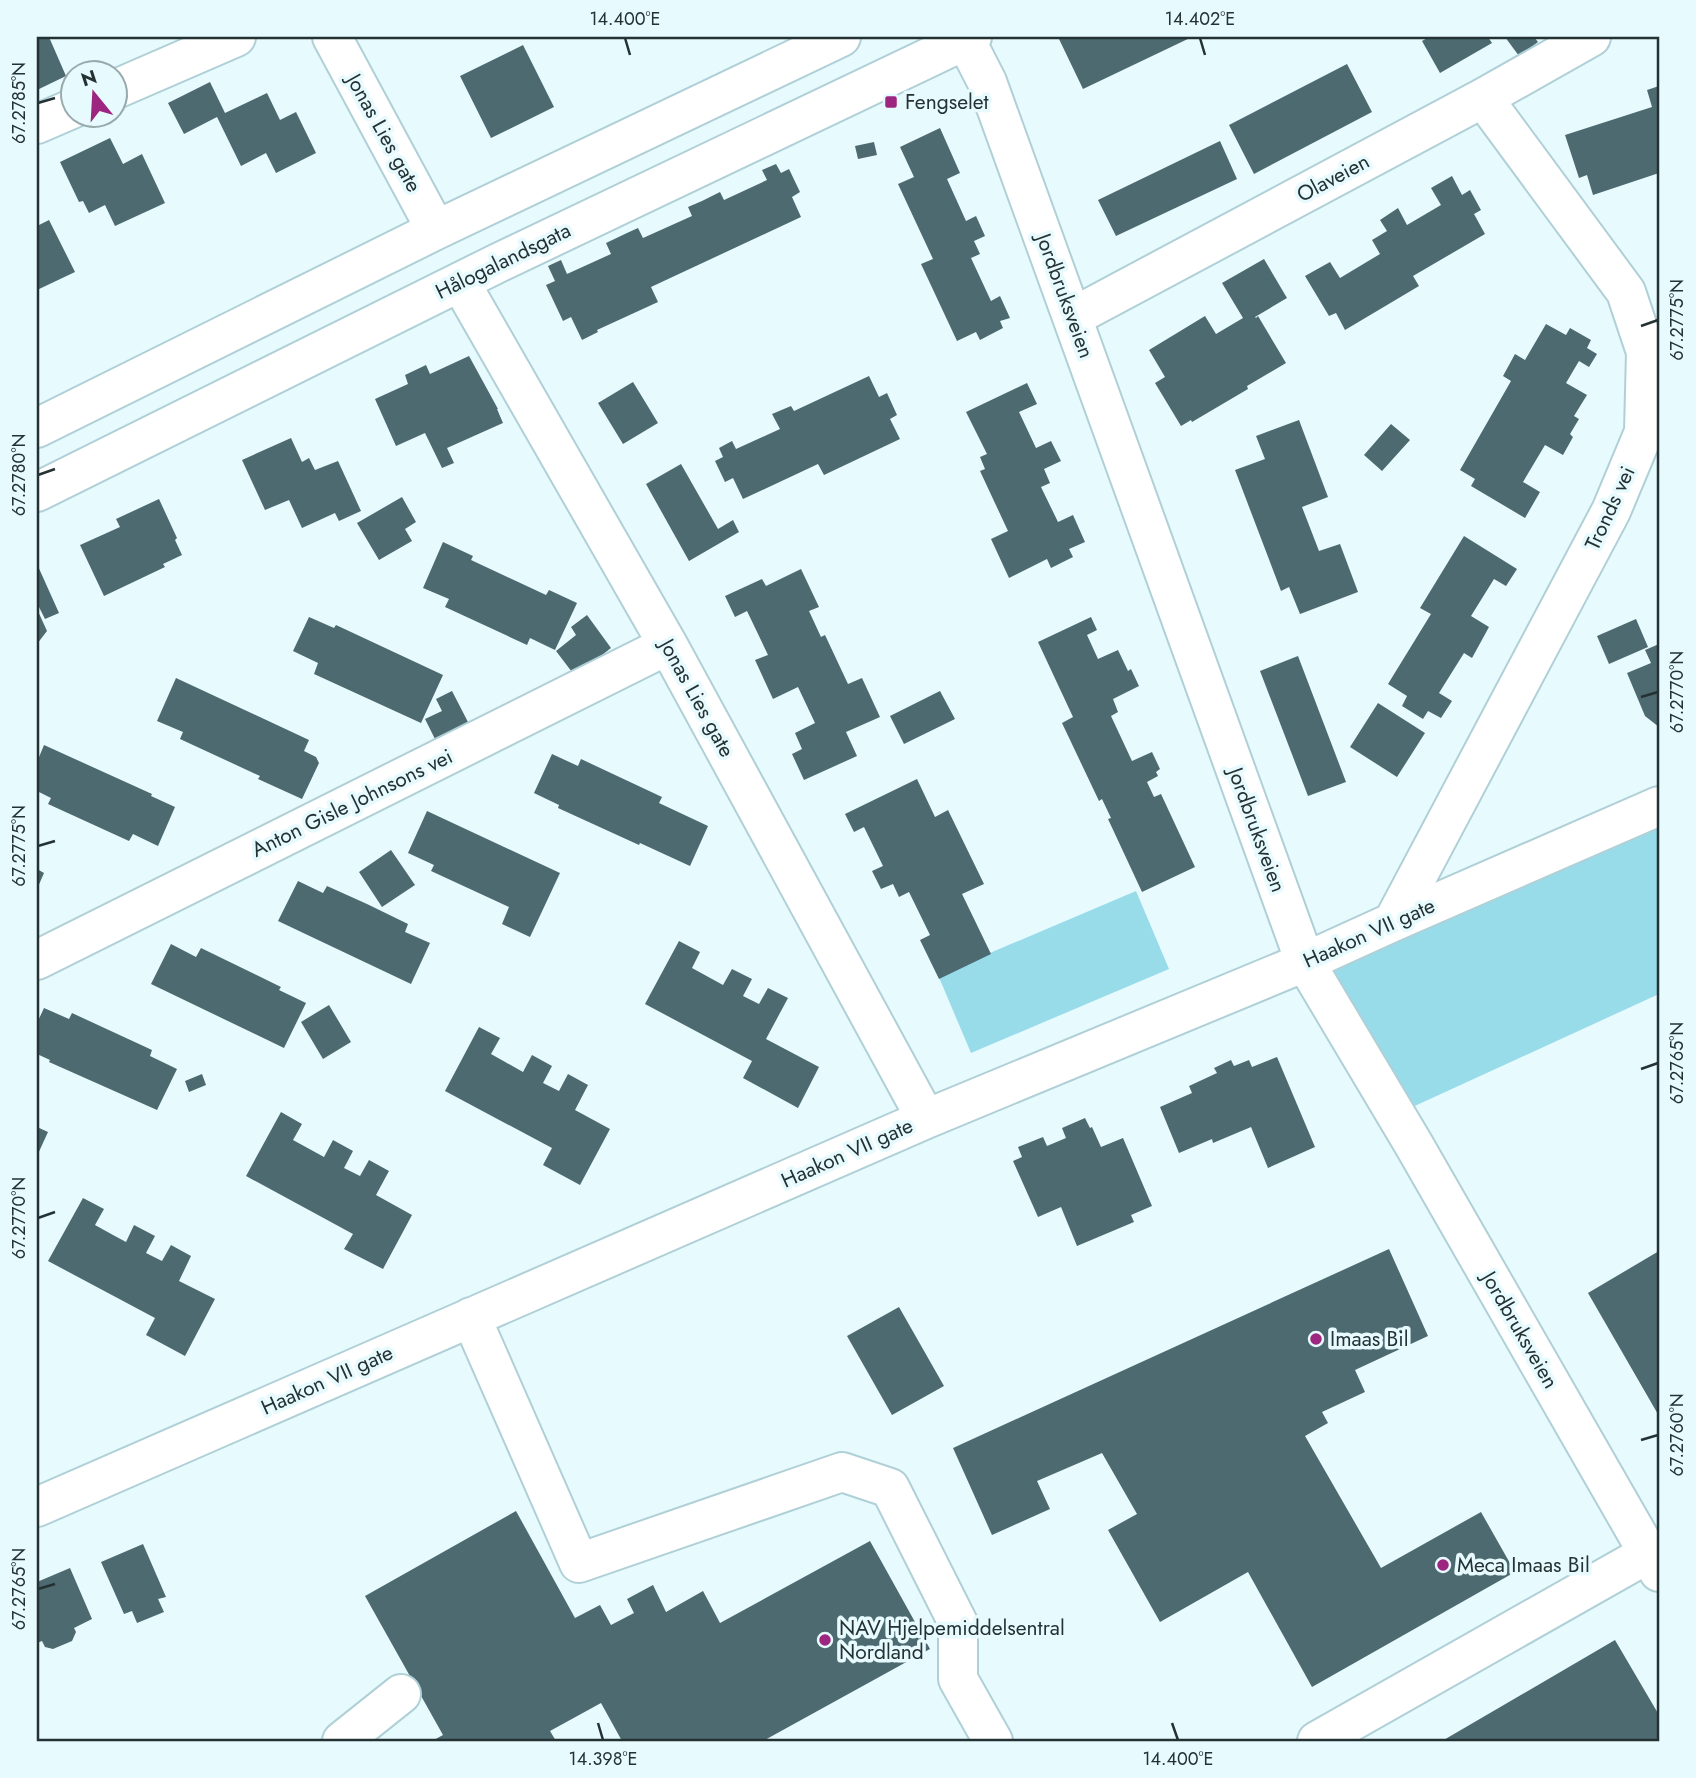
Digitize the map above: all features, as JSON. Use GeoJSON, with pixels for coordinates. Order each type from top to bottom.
{"type":"FeatureCollection","features":[{"type":"Feature","properties":{"kind":"street"},"geometry":{"type":"LineString","coordinates":[[130,83],[236,37]]}},
{"type":"Feature","properties":{"kind":"street","name":"Jonas Lies gate"},"geometry":{"type":"LineString","coordinates":[[332,37],[436,230]]}},
{"type":"Feature","properties":{"kind":"street"},"geometry":{"type":"LineString","coordinates":[[37,428],[436,230],[841,37]]}},
{"type":"Feature","properties":{"kind":"street","name":"Olaveien"},"geometry":{"type":"LineString","coordinates":[[1073,317],[1483,98],[1591,37]]}},
{"type":"Feature","properties":{"kind":"street","name":"Hålogalandsgata"},"geometry":{"type":"LineString","coordinates":[[37,492],[460,282],[967,38]]}},
{"type":"Feature","properties":{"kind":"street","name":"Jordbruksveien"},"geometry":{"type":"LineString","coordinates":[[967,38],[986,82],[1073,317],[1304,962],[1414,1145],[1654,1562]]}},
{"type":"Feature","properties":{"kind":"street","name":"Tronds vei"},"geometry":{"type":"LineString","coordinates":[[1393,922],[1611,511],[1644,432],[1646,352],[1626,292],[1483,98]]}},
{"type":"Feature","properties":{"kind":"street"},"geometry":{"type":"LineString","coordinates":[[37,124],[60,114]]}},
{"type":"Feature","properties":{"kind":"street","name":"Jonas Lies gate"},"geometry":{"type":"LineString","coordinates":[[460,282],[668,645],[926,1119]]}},
{"type":"Feature","properties":{"kind":"street","name":"Anton Gisle Johnsons vei"},"geometry":{"type":"LineString","coordinates":[[37,960],[668,645]]}},
{"type":"Feature","properties":{"kind":"street","name":"Haakon VII gate"},"geometry":{"type":"LineString","coordinates":[[37,1507],[926,1119],[1304,962],[1659,806]]}},
{"type":"Feature","properties":{"kind":"street"},"geometry":{"type":"LineString","coordinates":[[471,1317],[579,1563],[842,1472],[890,1488],[958,1623],[958,1679],[993,1741]]}},
{"type":"Feature","properties":{"kind":"street"},"geometry":{"type":"LineString","coordinates":[[1317,1741],[1654,1562]]}},
{"type":"Feature","properties":{"kind":"street"},"geometry":{"type":"LineString","coordinates":[[342,1741],[401,1695]]}},
{"type":"Feature","properties":{"kind":"shaded area"},"geometry":{"type":"Polygon","coordinates":[[[1659,807],[1659,994],[1395,1115],[1305,962],[1659,807]]]}},
{"type":"Feature","properties":{"kind":"shaded area"},"geometry":{"type":"Polygon","coordinates":[[[1136,891],[1169,969],[971,1053],[938,975],[1136,891]]]}},
{"type":"Feature","properties":{"kind":"building"},"geometry":{"type":"Polygon","coordinates":[[[37,37],[49,37],[60,62],[60,79],[37,90],[37,37]]]}},
{"type":"Feature","properties":{"kind":"building"},"geometry":{"type":"Polygon","coordinates":[[[1192,37],[1083,89],[1059,39],[1192,37]]]}},
{"type":"Feature","properties":{"kind":"building"},"geometry":{"type":"Polygon","coordinates":[[[1429,37],[1488,37],[1492,43],[1440,73],[1422,41],[1429,37]]]}},
{"type":"Feature","properties":{"kind":"building"},"geometry":{"type":"Polygon","coordinates":[[[1505,37],[1534,37],[1538,42],[1519,56],[1505,37]]]}},
{"type":"Feature","properties":{"kind":"building"},"geometry":{"type":"Polygon","coordinates":[[[523,45],[554,107],[491,138],[460,76],[523,45]]]}},
{"type":"Feature","properties":{"kind":"building"},"geometry":{"type":"Polygon","coordinates":[[[1347,64],[1372,112],[1254,174],[1229,125],[1347,64]]]}},
{"type":"Feature","properties":{"kind":"building"},"geometry":{"type":"Polygon","coordinates":[[[210,82],[225,113],[267,93],[280,120],[296,112],[316,153],[276,173],[266,153],[241,166],[217,117],[184,134],[168,103],[210,82]]]}},
{"type":"Feature","properties":{"kind":"building"},"geometry":{"type":"Polygon","coordinates":[[[1659,86],[1659,173],[1593,195],[1587,175],[1579,178],[1565,135],[1652,107],[1647,90],[1659,86]]]}},
{"type":"Feature","properties":{"kind":"building"},"geometry":{"type":"Polygon","coordinates":[[[940,128],[960,173],[947,179],[966,221],[976,216],[985,236],[974,241],[980,254],[971,258],[991,301],[1000,296],[1010,318],[1000,321],[1003,328],[980,340],[976,332],[957,341],[921,264],[933,259],[898,184],[914,177],[900,147],[940,128]]]}},
{"type":"Feature","properties":{"kind":"building"},"geometry":{"type":"Polygon","coordinates":[[[110,138],[123,164],[142,154],[165,203],[115,226],[105,205],[89,213],[83,201],[79,202],[60,162],[110,138]]]}},
{"type":"Feature","properties":{"kind":"building"},"geometry":{"type":"Polygon","coordinates":[[[1220,141],[1237,179],[1116,236],[1098,200],[1220,141]]]}},
{"type":"Feature","properties":{"kind":"building"},"geometry":{"type":"Polygon","coordinates":[[[874,142],[877,155],[858,159],[855,146],[874,142]]]}},
{"type":"Feature","properties":{"kind":"building"},"geometry":{"type":"Polygon","coordinates":[[[776,164],[781,173],[789,169],[800,192],[792,197],[801,217],[651,287],[658,302],[597,330],[598,332],[582,340],[571,317],[563,321],[546,285],[555,281],[548,266],[561,260],[567,274],[611,254],[606,243],[627,233],[638,228],[643,238],[692,216],[688,207],[720,192],[724,200],[767,180],[762,170],[776,164]]]}},
{"type":"Feature","properties":{"kind":"building"},"geometry":{"type":"Polygon","coordinates":[[[1452,176],[1462,195],[1470,190],[1481,210],[1474,214],[1485,234],[1413,276],[1419,286],[1345,330],[1336,313],[1329,316],[1305,276],[1330,262],[1340,278],[1380,254],[1372,240],[1387,231],[1380,220],[1398,208],[1407,225],[1441,205],[1431,188],[1452,176]]]}},
{"type":"Feature","properties":{"kind":"building"},"geometry":{"type":"Polygon","coordinates":[[[49,220],[75,272],[37,290],[37,226],[49,220]]]}},
{"type":"Feature","properties":{"kind":"building"},"geometry":{"type":"Polygon","coordinates":[[[1264,259],[1287,298],[1255,317],[1258,316],[1286,363],[1247,386],[1248,389],[1181,426],[1155,383],[1165,377],[1149,350],[1205,316],[1216,334],[1243,318],[1222,283],[1264,259]]]}},
{"type":"Feature","properties":{"kind":"building"},"geometry":{"type":"Polygon","coordinates":[[[1546,324],[1566,335],[1570,328],[1591,340],[1587,348],[1597,354],[1589,367],[1579,361],[1566,383],[1587,395],[1574,416],[1579,419],[1570,434],[1573,437],[1563,455],[1545,445],[1523,482],[1540,492],[1525,518],[1471,486],[1475,479],[1460,470],[1511,381],[1503,376],[1515,354],[1525,360],[1546,324]]]}},
{"type":"Feature","properties":{"kind":"building"},"geometry":{"type":"Polygon","coordinates":[[[469,356],[503,423],[447,448],[454,463],[442,468],[425,433],[396,446],[375,399],[408,384],[405,375],[426,365],[430,374],[469,356]]]}},
{"type":"Feature","properties":{"kind":"building"},"geometry":{"type":"Polygon","coordinates":[[[869,376],[879,397],[887,393],[897,415],[890,419],[900,439],[824,475],[818,464],[743,499],[733,478],[725,482],[715,461],[723,457],[719,448],[732,441],[736,449],[780,429],[772,414],[791,406],[794,411],[869,376]]]}},
{"type":"Feature","properties":{"kind":"building"},"geometry":{"type":"Polygon","coordinates":[[[633,382],[658,423],[623,444],[598,403],[633,382]]]}},
{"type":"Feature","properties":{"kind":"building"},"geometry":{"type":"Polygon","coordinates":[[[1027,383],[1037,404],[1019,412],[1036,448],[1051,441],[1061,461],[1044,469],[1050,483],[1041,487],[1058,522],[1073,515],[1085,542],[1069,549],[1073,557],[1051,568],[1047,559],[1009,578],[991,539],[1008,531],[980,471],[985,469],[980,457],[987,454],[966,412],[1027,383]]]}},
{"type":"Feature","properties":{"kind":"building"},"geometry":{"type":"Polygon","coordinates":[[[1299,420],[1328,497],[1302,507],[1319,551],[1340,544],[1358,592],[1300,614],[1289,587],[1281,591],[1235,470],[1265,459],[1256,436],[1299,420]]]}},
{"type":"Feature","properties":{"kind":"building"},"geometry":{"type":"Polygon","coordinates":[[[1391,424],[1410,440],[1382,471],[1364,455],[1391,424]]]}},
{"type":"Feature","properties":{"kind":"building"},"geometry":{"type":"Polygon","coordinates":[[[291,438],[302,462],[309,458],[315,470],[338,461],[361,511],[339,521],[335,513],[302,528],[289,500],[265,510],[242,460],[291,438]]]}},
{"type":"Feature","properties":{"kind":"building"},"geometry":{"type":"Polygon","coordinates":[[[681,464],[718,529],[733,520],[739,532],[689,561],[646,484],[681,464]]]}},
{"type":"Feature","properties":{"kind":"building"},"geometry":{"type":"Polygon","coordinates":[[[402,497],[416,522],[405,529],[412,541],[379,560],[357,523],[402,497]]]}},
{"type":"Feature","properties":{"kind":"building"},"geometry":{"type":"Polygon","coordinates":[[[159,499],[182,555],[163,564],[165,567],[104,596],[80,545],[120,527],[116,519],[159,499]]]}},
{"type":"Feature","properties":{"kind":"building"},"geometry":{"type":"Polygon","coordinates":[[[1464,536],[1517,569],[1506,586],[1494,579],[1471,616],[1489,627],[1472,658],[1464,653],[1439,693],[1452,701],[1441,718],[1428,711],[1423,719],[1402,706],[1407,696],[1388,684],[1431,614],[1420,608],[1464,536]]]}},
{"type":"Feature","properties":{"kind":"building"},"geometry":{"type":"Polygon","coordinates":[[[443,542],[473,556],[471,560],[546,595],[549,590],[577,603],[555,650],[530,638],[527,645],[445,607],[449,599],[423,588],[443,542]]]}},
{"type":"Feature","properties":{"kind":"building"},"geometry":{"type":"Polygon","coordinates":[[[37,564],[59,613],[45,619],[37,603],[37,564]]]}},
{"type":"Feature","properties":{"kind":"building"},"geometry":{"type":"Polygon","coordinates":[[[801,569],[819,607],[809,611],[821,637],[825,635],[848,684],[862,678],[880,717],[846,732],[857,756],[804,780],[792,754],[802,749],[795,733],[815,723],[798,687],[773,699],[755,660],[768,655],[747,611],[735,617],[725,596],[762,579],[766,586],[801,569]]]}},
{"type":"Feature","properties":{"kind":"building"},"geometry":{"type":"Polygon","coordinates":[[[37,609],[47,631],[37,644],[37,609]]]}},
{"type":"Feature","properties":{"kind":"building"},"geometry":{"type":"Polygon","coordinates":[[[587,615],[611,648],[575,676],[556,651],[576,635],[571,627],[587,615]]]}},
{"type":"Feature","properties":{"kind":"building"},"geometry":{"type":"Polygon","coordinates":[[[309,617],[334,628],[336,625],[443,675],[421,723],[314,674],[318,663],[293,651],[309,617]]]}},
{"type":"Feature","properties":{"kind":"building"},"geometry":{"type":"Polygon","coordinates":[[[1091,617],[1097,630],[1087,635],[1098,659],[1118,650],[1139,686],[1113,699],[1118,712],[1111,716],[1132,761],[1152,752],[1160,769],[1156,772],[1158,776],[1147,782],[1154,797],[1161,794],[1195,867],[1142,892],[1108,819],[1111,818],[1102,799],[1099,801],[1062,723],[1073,717],[1038,642],[1091,617]]]}},
{"type":"Feature","properties":{"kind":"building"},"geometry":{"type":"Polygon","coordinates":[[[1636,619],[1648,647],[1609,664],[1597,636],[1636,619]]]}},
{"type":"Feature","properties":{"kind":"building"},"geometry":{"type":"Polygon","coordinates":[[[1659,644],[1659,727],[1645,716],[1627,673],[1651,663],[1645,650],[1659,644]]]}},
{"type":"Feature","properties":{"kind":"building"},"geometry":{"type":"Polygon","coordinates":[[[1298,656],[1346,782],[1308,796],[1260,671],[1298,656]]]}},
{"type":"Feature","properties":{"kind":"building"},"geometry":{"type":"Polygon","coordinates":[[[176,678],[309,740],[304,751],[316,757],[319,763],[302,799],[258,779],[260,776],[180,739],[183,732],[157,721],[176,678]]]}},
{"type":"Feature","properties":{"kind":"building"},"geometry":{"type":"Polygon","coordinates":[[[452,691],[469,724],[436,741],[425,719],[442,711],[436,699],[452,691]]]}},
{"type":"Feature","properties":{"kind":"building"},"geometry":{"type":"Polygon","coordinates":[[[940,691],[955,719],[904,744],[890,716],[940,691]]]}},
{"type":"Feature","properties":{"kind":"building"},"geometry":{"type":"Polygon","coordinates":[[[1378,703],[1425,733],[1397,777],[1350,747],[1378,703]]]}},
{"type":"Feature","properties":{"kind":"building"},"geometry":{"type":"Polygon","coordinates":[[[44,745],[175,807],[158,846],[133,834],[129,841],[48,804],[51,798],[37,791],[37,762],[44,745]]]}},
{"type":"Feature","properties":{"kind":"building"},"geometry":{"type":"Polygon","coordinates":[[[552,754],[578,766],[581,759],[662,797],[659,803],[708,826],[690,866],[558,808],[559,805],[534,793],[552,754]]]}},
{"type":"Feature","properties":{"kind":"building"},"geometry":{"type":"Polygon","coordinates":[[[917,779],[935,817],[948,810],[984,884],[962,894],[991,954],[939,979],[920,940],[930,935],[909,892],[899,897],[893,884],[881,889],[872,871],[883,866],[864,827],[854,832],[845,814],[917,779]]]}},
{"type":"Feature","properties":{"kind":"building"},"geometry":{"type":"Polygon","coordinates":[[[427,811],[560,873],[530,937],[502,924],[509,907],[431,871],[434,865],[408,853],[427,811]]]}},
{"type":"Feature","properties":{"kind":"building"},"geometry":{"type":"Polygon","coordinates":[[[391,850],[415,885],[382,907],[359,872],[391,850]]]}},
{"type":"Feature","properties":{"kind":"building"},"geometry":{"type":"Polygon","coordinates":[[[37,869],[44,873],[37,889],[37,869]]]}},
{"type":"Feature","properties":{"kind":"building"},"geometry":{"type":"Polygon","coordinates":[[[298,881],[323,893],[327,886],[367,904],[408,924],[405,932],[430,943],[411,984],[278,921],[298,881]]]}},
{"type":"Feature","properties":{"kind":"building"},"geometry":{"type":"Polygon","coordinates":[[[679,941],[700,952],[692,968],[723,985],[732,969],[752,979],[743,996],[759,1004],[768,988],[788,998],[766,1039],[819,1067],[798,1108],[743,1078],[752,1061],[645,1004],[679,941]]]}},
{"type":"Feature","properties":{"kind":"building"},"geometry":{"type":"Polygon","coordinates":[[[171,944],[196,957],[201,948],[281,987],[279,990],[306,1003],[284,1048],[151,984],[171,944]]]}},
{"type":"Feature","properties":{"kind":"building"},"geometry":{"type":"Polygon","coordinates":[[[329,1005],[351,1042],[323,1059],[301,1022],[329,1005]]]}},
{"type":"Feature","properties":{"kind":"building"},"geometry":{"type":"Polygon","coordinates":[[[44,1008],[69,1019],[72,1013],[152,1050],[150,1056],[177,1069],[157,1110],[49,1062],[50,1060],[37,1054],[37,1023],[44,1008]]]}},
{"type":"Feature","properties":{"kind":"building"},"geometry":{"type":"Polygon","coordinates":[[[479,1027],[500,1038],[491,1054],[523,1072],[532,1055],[552,1066],[543,1083],[559,1091],[568,1074],[588,1085],[575,1110],[610,1129],[580,1185],[543,1165],[552,1148],[445,1091],[479,1027]]]}},
{"type":"Feature","properties":{"kind":"building"},"geometry":{"type":"Polygon","coordinates":[[[1277,1057],[1315,1147],[1268,1168],[1251,1127],[1213,1143],[1212,1139],[1179,1153],[1160,1107],[1192,1093],[1189,1086],[1217,1073],[1214,1068],[1231,1060],[1234,1066],[1249,1060],[1252,1067],[1277,1057]]]}},
{"type":"Feature","properties":{"kind":"building"},"geometry":{"type":"Polygon","coordinates":[[[202,1074],[206,1085],[189,1092],[185,1081],[202,1074]]]}},
{"type":"Feature","properties":{"kind":"building"},"geometry":{"type":"Polygon","coordinates":[[[281,1112],[302,1124],[293,1140],[324,1157],[333,1140],[353,1151],[344,1168],[360,1176],[369,1160],[389,1171],[376,1195],[412,1215],[383,1269],[344,1249],[353,1234],[246,1176],[281,1112]]]}},
{"type":"Feature","properties":{"kind":"building"},"geometry":{"type":"Polygon","coordinates":[[[1085,1118],[1101,1147],[1123,1138],[1152,1206],[1131,1215],[1134,1222],[1077,1246],[1061,1207],[1038,1217],[1013,1161],[1022,1157],[1018,1147],[1043,1137],[1047,1146],[1066,1138],[1062,1128],[1085,1118]]]}},
{"type":"Feature","properties":{"kind":"building"},"geometry":{"type":"Polygon","coordinates":[[[37,1127],[48,1132],[37,1156],[37,1127]]]}},
{"type":"Feature","properties":{"kind":"building"},"geometry":{"type":"Polygon","coordinates":[[[83,1198],[104,1209],[95,1225],[126,1242],[134,1225],[155,1236],[146,1253],[162,1261],[171,1245],[191,1256],[179,1281],[215,1299],[185,1356],[146,1335],[155,1318],[48,1261],[83,1198]]]}},
{"type":"Feature","properties":{"kind":"building"},"geometry":{"type":"Polygon","coordinates":[[[1389,1249],[1428,1336],[1355,1370],[1365,1392],[1322,1412],[1328,1423],[1305,1436],[1381,1568],[1481,1512],[1515,1572],[1312,1687],[1248,1572],[1160,1622],[1108,1530],[1137,1514],[1102,1453],[1037,1481],[1050,1509],[992,1535],[953,1448],[1389,1249]]]}},
{"type":"Feature","properties":{"kind":"building"},"geometry":{"type":"Polygon","coordinates":[[[1659,1251],[1659,1416],[1588,1293],[1659,1251]]]}},
{"type":"Feature","properties":{"kind":"building"},"geometry":{"type":"Polygon","coordinates":[[[899,1307],[944,1386],[892,1415],[847,1336],[899,1307]]]}},
{"type":"Feature","properties":{"kind":"building"},"geometry":{"type":"Polygon","coordinates":[[[516,1511],[575,1618],[600,1605],[611,1625],[634,1613],[627,1599],[653,1585],[666,1612],[703,1591],[720,1623],[870,1541],[930,1649],[763,1741],[622,1741],[601,1703],[550,1731],[556,1741],[432,1741],[443,1735],[365,1596],[516,1511]]]}},
{"type":"Feature","properties":{"kind":"building"},"geometry":{"type":"Polygon","coordinates":[[[143,1544],[166,1597],[158,1599],[164,1612],[137,1623],[132,1611],[124,1614],[101,1562],[143,1544]]]}},
{"type":"Feature","properties":{"kind":"building"},"geometry":{"type":"Polygon","coordinates":[[[70,1568],[92,1619],[74,1628],[76,1632],[72,1641],[53,1649],[45,1647],[42,1641],[37,1643],[37,1582],[70,1568]]]}},
{"type":"Feature","properties":{"kind":"building"},"geometry":{"type":"Polygon","coordinates":[[[1615,1640],[1659,1715],[1659,1741],[1442,1741],[1615,1640]]]}},
{"type":"Feature","properties":{"kind":"place","name":"Fengselet"},"geometry":{"type":"Point","coordinates":[891,102]}},
{"type":"Feature","properties":{"kind":"place","name":"Imaas Bil"},"geometry":{"type":"Point","coordinates":[1316,1339]}},
{"type":"Feature","properties":{"kind":"place","name":"Meca Imaas Bil"},"geometry":{"type":"Point","coordinates":[1443,1565]}},
{"type":"Feature","properties":{"kind":"place","name":"NAV Hjelpemiddelsentral Nordland"},"geometry":{"type":"Point","coordinates":[825,1640]}}]}
